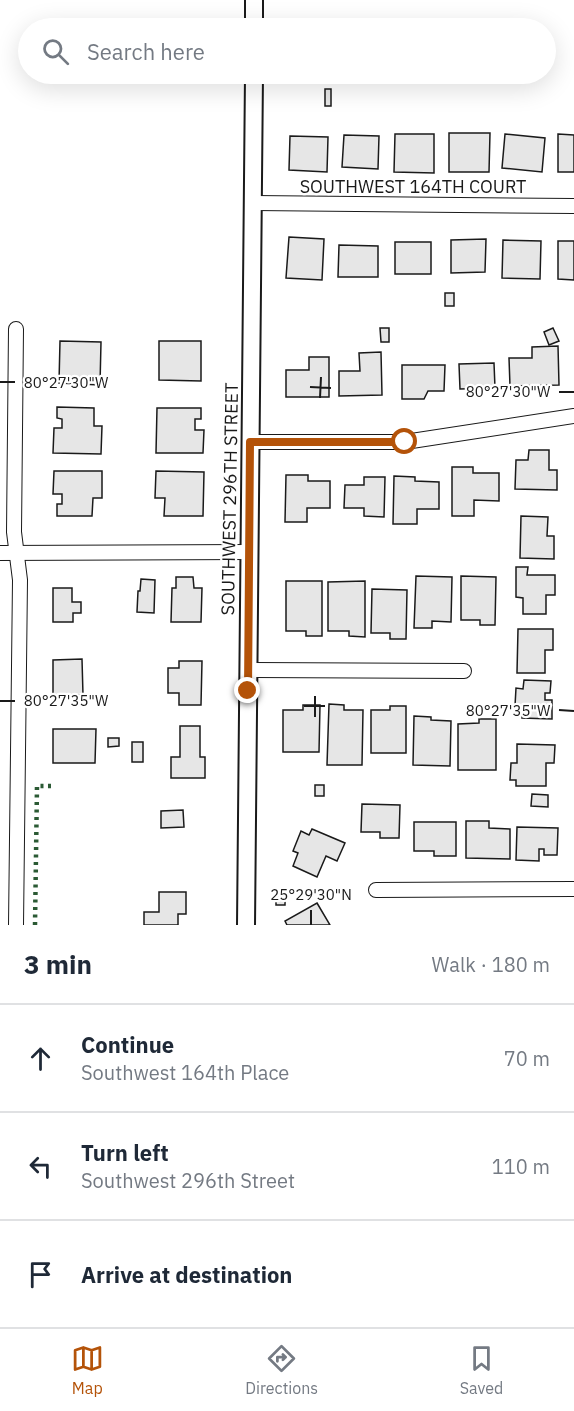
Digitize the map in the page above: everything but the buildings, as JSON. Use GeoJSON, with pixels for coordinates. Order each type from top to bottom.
{"type":"FeatureCollection","features":[{"type":"Feature","properties":{"kind":"street"},"geometry":{"type":"LineString","coordinates":[[254,0],[254,18]]}},
{"type":"Feature","properties":{"kind":"street","name":"SOUTHWEST 296TH STREET"},"geometry":{"type":"LineString","coordinates":[[246,925],[254,84]]}},
{"type":"Feature","properties":{"kind":"street","name":"SOUTHWEST 164TH COURT"},"geometry":{"type":"LineString","coordinates":[[253,203],[574,206]]}},
{"type":"Feature","properties":{"kind":"street"},"geometry":{"type":"LineString","coordinates":[[16,329],[14,532],[20,580],[16,925]]}},
{"type":"Feature","properties":{"kind":"street"},"geometry":{"type":"LineString","coordinates":[[250,442],[405,442],[574,416]]}},
{"type":"Feature","properties":{"kind":"street"},"geometry":{"type":"LineString","coordinates":[[0,553],[250,552]]}},
{"type":"Feature","properties":{"kind":"street"},"geometry":{"type":"LineString","coordinates":[[248,670],[464,671]]}},
{"type":"Feature","properties":{"kind":"street"},"geometry":{"type":"LineString","coordinates":[[376,890],[574,889]]}},
{"type":"Feature","properties":{"kind":"hedge"},"geometry":{"type":"LineString","coordinates":[[35,925],[37,786],[55,786]]}},
{"type":"Feature","properties":{"kind":"route"},"geometry":{"type":"LineString","coordinates":[[248,691],[250,442],[405,442]]}}]}
